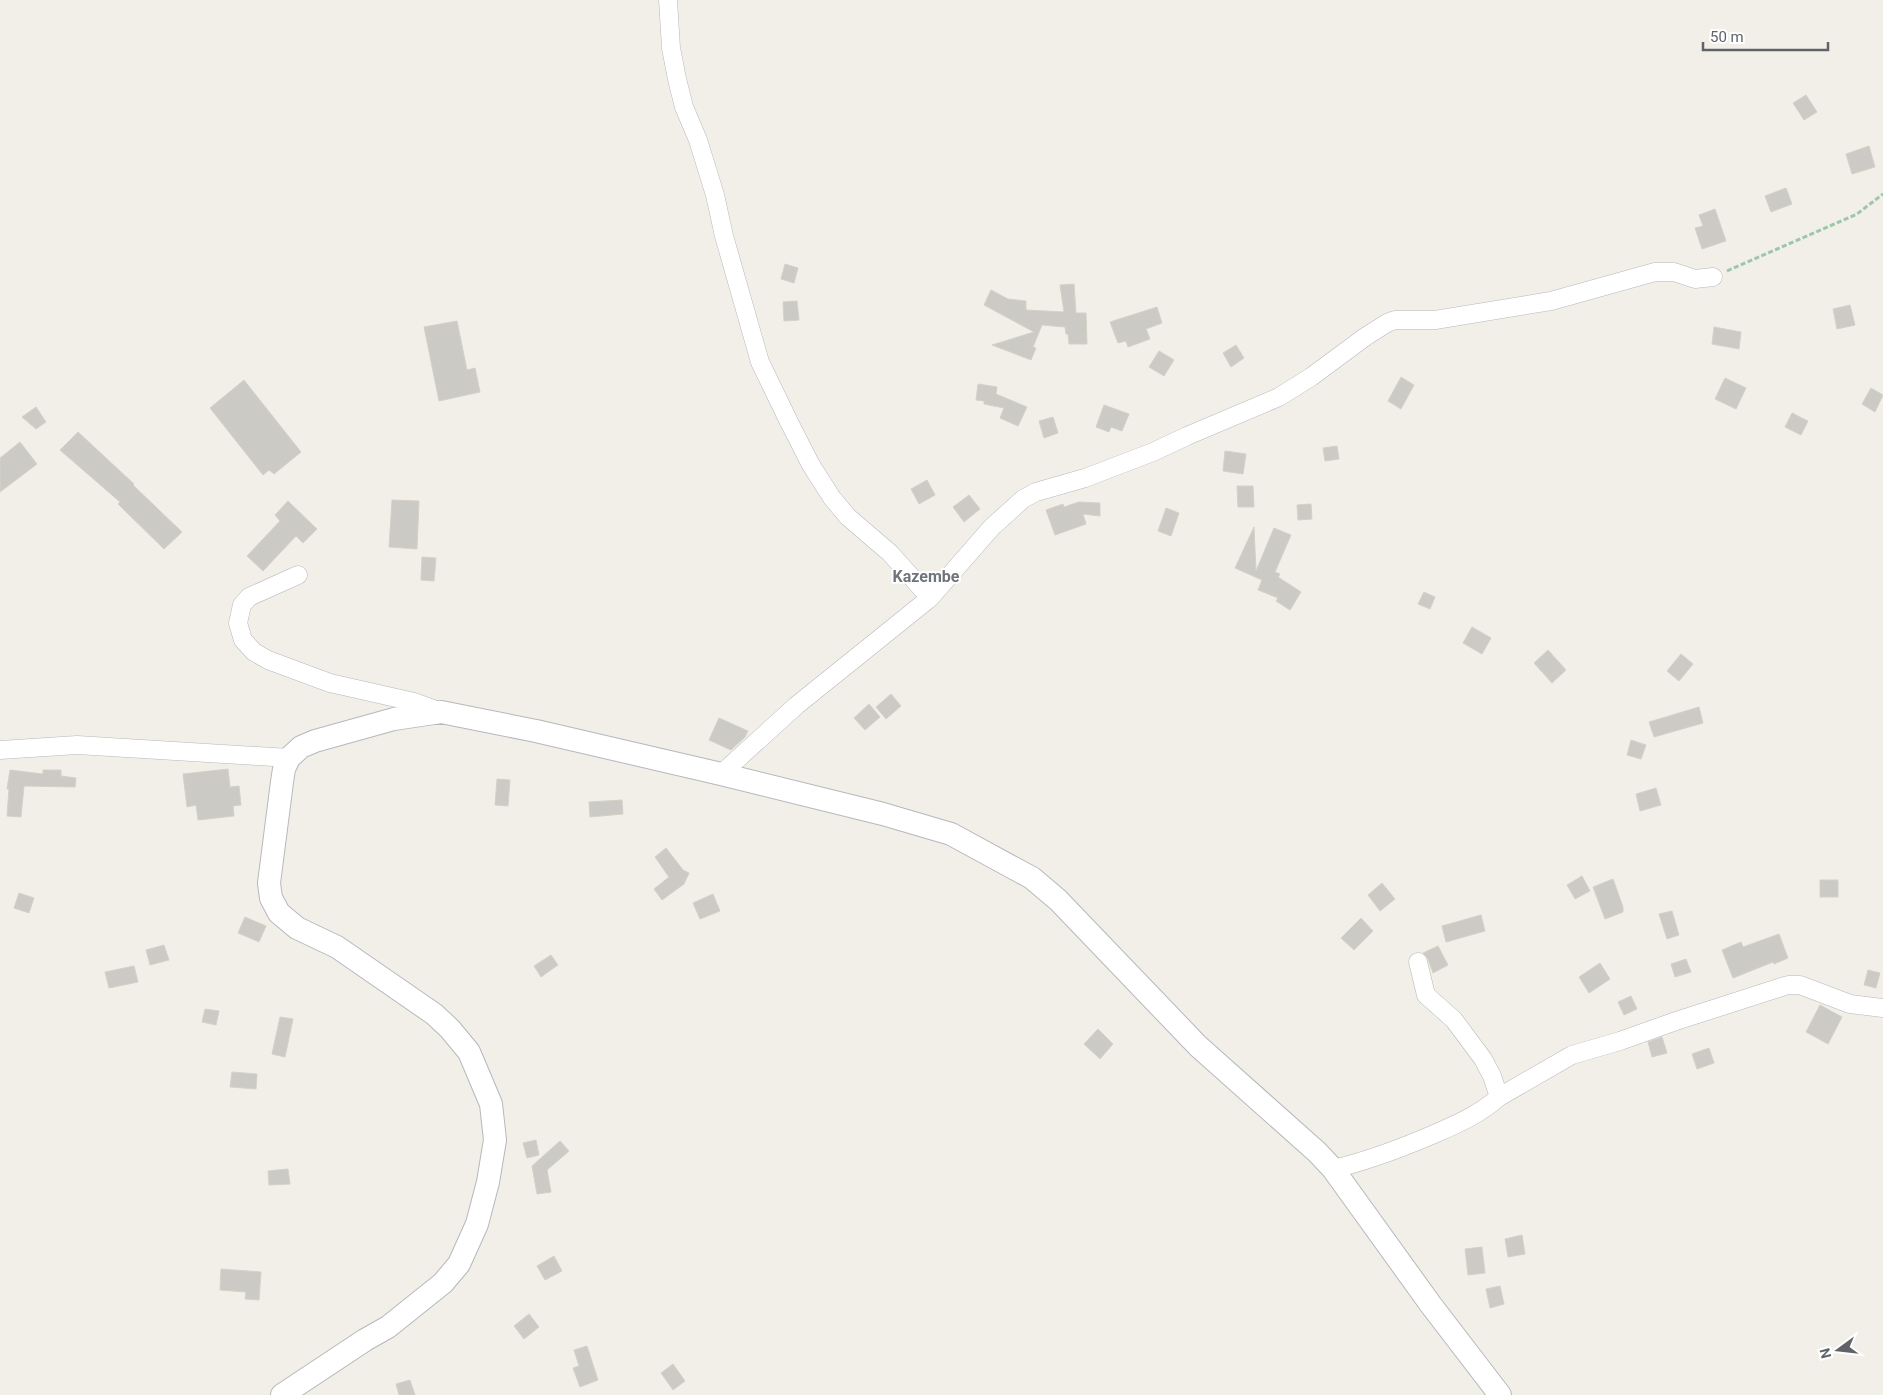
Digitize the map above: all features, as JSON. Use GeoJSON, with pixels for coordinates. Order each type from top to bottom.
{"type":"FeatureCollection","features":[{"type":"Feature","properties":{"kind":"street"},"geometry":{"type":"LineString","coordinates":[[668,0],[671,48],[676,80],[684,108],[698,140],[715,195],[760,362],[788,422],[811,465],[832,498],[848,518],[890,553],[930,598]]}},
{"type":"Feature","properties":{"kind":"street"},"geometry":{"type":"LineString","coordinates":[[722,774],[797,705],[930,598],[992,527],[1023,499],[1036,492],[1085,478],[1153,452],[1279,398],[1311,377],[1365,336],[1388,322],[1396,320],[1434,320],[1551,301],[1655,272],[1674,272],[1695,279],[1713,276]]}},
{"type":"Feature","properties":{"kind":"street"},"geometry":{"type":"LineString","coordinates":[[298,575],[249,597],[242,604],[238,623],[243,640],[254,652],[268,660],[330,683],[414,702],[441,712],[536,731],[883,814],[951,834],[1032,878],[1058,900],[1198,1046],[1333,1169],[1431,1305],[1500,1395]]}},
{"type":"Feature","properties":{"kind":"street"},"geometry":{"type":"LineString","coordinates":[[282,1395],[388,1327],[443,1283],[459,1264],[477,1224],[488,1182],[495,1140],[491,1104],[469,1052],[450,1029],[434,1014],[337,947],[297,928],[279,913],[271,898],[269,883],[284,769],[289,758],[301,747],[315,741],[394,720],[441,712]]}},
{"type":"Feature","properties":{"kind":"street"},"geometry":{"type":"LineString","coordinates":[[0,750],[77,745],[289,758]]}},
{"type":"Feature","properties":{"kind":"street"},"geometry":{"type":"LineString","coordinates":[[1418,962],[1423,989],[1426,995],[1454,1020],[1479,1053],[1492,1076],[1499,1097]]}},
{"type":"Feature","properties":{"kind":"street"},"geometry":{"type":"LineString","coordinates":[[1333,1169],[1377,1158],[1439,1132],[1483,1110],[1499,1097],[1572,1054],[1620,1041],[1690,1016],[1788,985],[1800,985],[1850,1004],[1883,1008]]}},
{"type":"Feature","properties":{"kind":"path"},"geometry":{"type":"LineString","coordinates":[[1713,276],[1857,214],[1883,194]]}},
{"type":"Feature","properties":{"kind":"building"},"geometry":{"type":"Polygon","coordinates":[[[1806,95],[1817,112],[1804,120],[1793,103],[1806,95]]]}},
{"type":"Feature","properties":{"kind":"building"},"geometry":{"type":"Polygon","coordinates":[[[1869,146],[1875,167],[1852,174],[1846,154],[1869,146]]]}},
{"type":"Feature","properties":{"kind":"building"},"geometry":{"type":"Polygon","coordinates":[[[1786,188],[1792,204],[1771,212],[1765,196],[1786,188]]]}},
{"type":"Feature","properties":{"kind":"building"},"geometry":{"type":"Polygon","coordinates":[[[1715,209],[1726,241],[1702,249],[1695,228],[1703,226],[1699,215],[1715,209]]]}},
{"type":"Feature","properties":{"kind":"building"},"geometry":{"type":"Polygon","coordinates":[[[785,264],[798,268],[794,283],[781,279],[785,264]]]}},
{"type":"Feature","properties":{"kind":"building"},"geometry":{"type":"Polygon","coordinates":[[[1074,284],[1076,313],[1086,313],[1087,344],[1069,344],[1065,327],[1042,325],[1033,347],[1036,348],[1031,360],[992,345],[1034,332],[984,305],[991,290],[1008,299],[1026,301],[1026,310],[1064,312],[1060,285],[1074,284]]]}},
{"type":"Feature","properties":{"kind":"building"},"geometry":{"type":"Polygon","coordinates":[[[797,301],[799,320],[784,321],[783,302],[797,301]]]}},
{"type":"Feature","properties":{"kind":"building"},"geometry":{"type":"Polygon","coordinates":[[[1850,305],[1855,325],[1837,329],[1833,309],[1850,305]]]}},
{"type":"Feature","properties":{"kind":"building"},"geometry":{"type":"Polygon","coordinates":[[[1157,307],[1162,323],[1146,329],[1150,339],[1128,347],[1126,341],[1118,343],[1110,322],[1157,307]]]}},
{"type":"Feature","properties":{"kind":"building"},"geometry":{"type":"Polygon","coordinates":[[[457,321],[467,370],[475,368],[480,392],[439,401],[424,327],[457,321]]]}},
{"type":"Feature","properties":{"kind":"building"},"geometry":{"type":"Polygon","coordinates":[[[1714,327],[1741,332],[1739,349],[1712,344],[1714,327]]]}},
{"type":"Feature","properties":{"kind":"building"},"geometry":{"type":"Polygon","coordinates":[[[1236,345],[1244,358],[1231,367],[1223,353],[1236,345]]]}},
{"type":"Feature","properties":{"kind":"building"},"geometry":{"type":"Polygon","coordinates":[[[1159,351],[1174,360],[1164,376],[1149,367],[1159,351]]]}},
{"type":"Feature","properties":{"kind":"building"},"geometry":{"type":"Polygon","coordinates":[[[1401,377],[1414,385],[1401,409],[1388,401],[1401,377]]]}},
{"type":"Feature","properties":{"kind":"building"},"geometry":{"type":"Polygon","coordinates":[[[1725,378],[1746,388],[1736,409],[1715,399],[1725,378]]]}},
{"type":"Feature","properties":{"kind":"building"},"geometry":{"type":"Polygon","coordinates":[[[244,380],[301,452],[274,474],[269,470],[263,475],[210,408],[244,380]]]}},
{"type":"Feature","properties":{"kind":"building"},"geometry":{"type":"Polygon","coordinates":[[[978,384],[997,387],[996,394],[1027,407],[1018,426],[1000,418],[1004,408],[984,404],[984,401],[976,400],[978,384]]]}},
{"type":"Feature","properties":{"kind":"building"},"geometry":{"type":"Polygon","coordinates":[[[1871,388],[1883,395],[1875,412],[1862,404],[1871,388]]]}},
{"type":"Feature","properties":{"kind":"building"},"geometry":{"type":"Polygon","coordinates":[[[1104,405],[1129,414],[1122,431],[1111,427],[1109,432],[1096,427],[1104,405]]]}},
{"type":"Feature","properties":{"kind":"building"},"geometry":{"type":"Polygon","coordinates":[[[36,407],[46,422],[36,429],[22,417],[36,407]]]}},
{"type":"Feature","properties":{"kind":"building"},"geometry":{"type":"Polygon","coordinates":[[[1792,413],[1808,421],[1801,435],[1785,427],[1792,413]]]}},
{"type":"Feature","properties":{"kind":"building"},"geometry":{"type":"Polygon","coordinates":[[[1053,417],[1058,433],[1044,438],[1039,421],[1053,417]]]}},
{"type":"Feature","properties":{"kind":"building"},"geometry":{"type":"Polygon","coordinates":[[[78,432],[182,532],[164,549],[118,504],[120,502],[60,450],[78,432]]]}},
{"type":"Feature","properties":{"kind":"building"},"geometry":{"type":"Polygon","coordinates":[[[20,442],[37,464],[0,492],[0,458],[20,442]]]}},
{"type":"Feature","properties":{"kind":"building"},"geometry":{"type":"Polygon","coordinates":[[[1337,446],[1339,459],[1325,461],[1323,448],[1337,446]]]}},
{"type":"Feature","properties":{"kind":"building"},"geometry":{"type":"Polygon","coordinates":[[[1225,451],[1246,454],[1243,474],[1223,471],[1225,451]]]}},
{"type":"Feature","properties":{"kind":"building"},"geometry":{"type":"Polygon","coordinates":[[[927,480],[935,495],[919,504],[911,489],[927,480]]]}},
{"type":"Feature","properties":{"kind":"building"},"geometry":{"type":"Polygon","coordinates":[[[1237,486],[1253,486],[1254,507],[1238,507],[1237,486]]]}},
{"type":"Feature","properties":{"kind":"building"},"geometry":{"type":"Polygon","coordinates":[[[969,495],[980,509],[964,522],[953,507],[969,495]]]}},
{"type":"Feature","properties":{"kind":"building"},"geometry":{"type":"Polygon","coordinates":[[[392,500],[419,501],[417,549],[389,547],[392,500]]]}},
{"type":"Feature","properties":{"kind":"building"},"geometry":{"type":"Polygon","coordinates":[[[288,501],[317,529],[303,543],[296,536],[263,571],[247,556],[280,521],[275,515],[288,501]]]}},
{"type":"Feature","properties":{"kind":"building"},"geometry":{"type":"Polygon","coordinates":[[[1079,502],[1100,503],[1100,516],[1083,514],[1086,524],[1055,535],[1046,510],[1063,504],[1064,507],[1079,502]]]}},
{"type":"Feature","properties":{"kind":"building"},"geometry":{"type":"Polygon","coordinates":[[[1311,504],[1312,519],[1298,520],[1297,505],[1311,504]]]}},
{"type":"Feature","properties":{"kind":"building"},"geometry":{"type":"Polygon","coordinates":[[[1166,508],[1179,513],[1171,536],[1158,531],[1166,508]]]}},
{"type":"Feature","properties":{"kind":"building"},"geometry":{"type":"Polygon","coordinates":[[[1254,527],[1256,571],[1274,528],[1291,535],[1275,572],[1280,574],[1278,577],[1301,592],[1290,610],[1276,601],[1278,598],[1258,590],[1262,580],[1235,568],[1254,527]]]}},
{"type":"Feature","properties":{"kind":"building"},"geometry":{"type":"Polygon","coordinates":[[[422,557],[436,558],[434,581],[421,580],[422,557]]]}},
{"type":"Feature","properties":{"kind":"building"},"geometry":{"type":"Polygon","coordinates":[[[1424,592],[1435,597],[1430,609],[1418,604],[1424,592]]]}},
{"type":"Feature","properties":{"kind":"building"},"geometry":{"type":"Polygon","coordinates":[[[1472,627],[1491,638],[1482,654],[1463,643],[1472,627]]]}},
{"type":"Feature","properties":{"kind":"building"},"geometry":{"type":"Polygon","coordinates":[[[1548,650],[1566,670],[1552,683],[1534,663],[1548,650]]]}},
{"type":"Feature","properties":{"kind":"building"},"geometry":{"type":"Polygon","coordinates":[[[1681,654],[1693,664],[1679,681],[1667,671],[1681,654]]]}},
{"type":"Feature","properties":{"kind":"building"},"geometry":{"type":"Polygon","coordinates":[[[891,694],[901,706],[886,719],[876,707],[891,694]]]}},
{"type":"Feature","properties":{"kind":"building"},"geometry":{"type":"Polygon","coordinates":[[[869,704],[880,717],[865,730],[854,718],[869,704]]]}},
{"type":"Feature","properties":{"kind":"building"},"geometry":{"type":"Polygon","coordinates":[[[1699,707],[1703,723],[1654,737],[1649,722],[1699,707]]]}},
{"type":"Feature","properties":{"kind":"building"},"geometry":{"type":"Polygon","coordinates":[[[719,718],[748,731],[745,737],[731,750],[709,740],[719,718]]]}},
{"type":"Feature","properties":{"kind":"building"},"geometry":{"type":"Polygon","coordinates":[[[1631,740],[1646,745],[1641,759],[1627,755],[1631,740]]]}},
{"type":"Feature","properties":{"kind":"building"},"geometry":{"type":"Polygon","coordinates":[[[228,769],[230,787],[239,786],[241,805],[233,806],[234,816],[198,820],[196,805],[187,807],[183,774],[228,769]]]}},
{"type":"Feature","properties":{"kind":"building"},"geometry":{"type":"Polygon","coordinates":[[[10,770],[43,774],[43,770],[61,770],[61,776],[76,778],[75,787],[24,786],[21,817],[7,816],[9,789],[7,789],[10,770]]]}},
{"type":"Feature","properties":{"kind":"building"},"geometry":{"type":"Polygon","coordinates":[[[497,779],[510,780],[508,806],[495,805],[497,779]]]}},
{"type":"Feature","properties":{"kind":"building"},"geometry":{"type":"Polygon","coordinates":[[[1656,788],[1661,805],[1640,811],[1636,794],[1656,788]]]}},
{"type":"Feature","properties":{"kind":"building"},"geometry":{"type":"Polygon","coordinates":[[[622,800],[623,814],[590,817],[589,802],[622,800]]]}},
{"type":"Feature","properties":{"kind":"building"},"geometry":{"type":"Polygon","coordinates":[[[666,848],[683,870],[689,873],[684,884],[662,900],[654,889],[669,877],[655,857],[666,848]]]}},
{"type":"Feature","properties":{"kind":"building"},"geometry":{"type":"Polygon","coordinates":[[[1582,876],[1590,891],[1575,899],[1567,885],[1582,876]]]}},
{"type":"Feature","properties":{"kind":"building"},"geometry":{"type":"Polygon","coordinates":[[[1613,879],[1623,912],[1605,919],[1593,887],[1613,879]]]}},
{"type":"Feature","properties":{"kind":"building"},"geometry":{"type":"Polygon","coordinates":[[[1820,880],[1838,880],[1838,897],[1820,897],[1820,880]]]}},
{"type":"Feature","properties":{"kind":"building"},"geometry":{"type":"Polygon","coordinates":[[[1382,883],[1395,899],[1380,911],[1368,895],[1382,883]]]}},
{"type":"Feature","properties":{"kind":"building"},"geometry":{"type":"Polygon","coordinates":[[[19,893],[34,898],[29,913],[14,908],[19,893]]]}},
{"type":"Feature","properties":{"kind":"building"},"geometry":{"type":"Polygon","coordinates":[[[713,894],[720,911],[700,919],[693,903],[713,894]]]}},
{"type":"Feature","properties":{"kind":"building"},"geometry":{"type":"Polygon","coordinates":[[[1672,911],[1679,935],[1667,939],[1659,914],[1672,911]]]}},
{"type":"Feature","properties":{"kind":"building"},"geometry":{"type":"Polygon","coordinates":[[[1481,915],[1485,931],[1446,942],[1442,926],[1481,915]]]}},
{"type":"Feature","properties":{"kind":"building"},"geometry":{"type":"Polygon","coordinates":[[[245,917],[266,926],[259,942],[238,933],[245,917]]]}},
{"type":"Feature","properties":{"kind":"building"},"geometry":{"type":"Polygon","coordinates":[[[1361,918],[1373,931],[1354,950],[1341,938],[1361,918]]]}},
{"type":"Feature","properties":{"kind":"building"},"geometry":{"type":"Polygon","coordinates":[[[1779,934],[1788,958],[1733,978],[1722,950],[1741,942],[1743,947],[1779,934]]]}},
{"type":"Feature","properties":{"kind":"building"},"geometry":{"type":"Polygon","coordinates":[[[164,945],[169,960],[150,965],[146,950],[164,945]]]}},
{"type":"Feature","properties":{"kind":"building"},"geometry":{"type":"Polygon","coordinates":[[[1438,946],[1448,965],[1433,973],[1428,959],[1423,953],[1438,946]]]}},
{"type":"Feature","properties":{"kind":"building"},"geometry":{"type":"Polygon","coordinates":[[[551,955],[558,965],[541,977],[534,966],[551,955]]]}},
{"type":"Feature","properties":{"kind":"building"},"geometry":{"type":"Polygon","coordinates":[[[1686,959],[1691,972],[1675,977],[1671,964],[1686,959]]]}},
{"type":"Feature","properties":{"kind":"building"},"geometry":{"type":"Polygon","coordinates":[[[1600,963],[1610,979],[1589,993],[1579,977],[1600,963]]]}},
{"type":"Feature","properties":{"kind":"building"},"geometry":{"type":"Polygon","coordinates":[[[134,966],[138,982],[109,988],[105,972],[134,966]]]}},
{"type":"Feature","properties":{"kind":"building"},"geometry":{"type":"Polygon","coordinates":[[[1868,970],[1880,973],[1876,988],[1864,985],[1868,970]]]}},
{"type":"Feature","properties":{"kind":"building"},"geometry":{"type":"Polygon","coordinates":[[[1631,996],[1637,1009],[1624,1015],[1618,1002],[1631,996]]]}},
{"type":"Feature","properties":{"kind":"building"},"geometry":{"type":"Polygon","coordinates":[[[1820,1005],[1842,1017],[1828,1044],[1806,1032],[1820,1005]]]}},
{"type":"Feature","properties":{"kind":"building"},"geometry":{"type":"Polygon","coordinates":[[[205,1009],[219,1011],[216,1025],[202,1022],[205,1009]]]}},
{"type":"Feature","properties":{"kind":"building"},"geometry":{"type":"Polygon","coordinates":[[[280,1017],[293,1019],[285,1057],[272,1054],[280,1017]]]}},
{"type":"Feature","properties":{"kind":"building"},"geometry":{"type":"Polygon","coordinates":[[[1098,1029],[1113,1044],[1100,1059],[1084,1044],[1098,1029]]]}},
{"type":"Feature","properties":{"kind":"building"},"geometry":{"type":"Polygon","coordinates":[[[1662,1037],[1667,1053],[1652,1057],[1648,1042],[1662,1037]]]}},
{"type":"Feature","properties":{"kind":"building"},"geometry":{"type":"Polygon","coordinates":[[[1709,1048],[1714,1063],[1697,1069],[1692,1054],[1709,1048]]]}},
{"type":"Feature","properties":{"kind":"building"},"geometry":{"type":"Polygon","coordinates":[[[232,1072],[257,1074],[256,1089],[230,1087],[232,1072]]]}},
{"type":"Feature","properties":{"kind":"building"},"geometry":{"type":"Polygon","coordinates":[[[536,1140],[539,1155],[527,1158],[523,1143],[536,1140]]]}},
{"type":"Feature","properties":{"kind":"building"},"geometry":{"type":"Polygon","coordinates":[[[560,1141],[569,1151],[547,1170],[551,1192],[537,1194],[532,1166],[560,1141]]]}},
{"type":"Feature","properties":{"kind":"building"},"geometry":{"type":"Polygon","coordinates":[[[288,1169],[290,1184],[269,1185],[268,1171],[288,1169]]]}},
{"type":"Feature","properties":{"kind":"building"},"geometry":{"type":"Polygon","coordinates":[[[1522,1235],[1525,1254],[1508,1257],[1505,1239],[1522,1235]]]}},
{"type":"Feature","properties":{"kind":"building"},"geometry":{"type":"Polygon","coordinates":[[[1482,1247],[1485,1273],[1468,1275],[1465,1249],[1482,1247]]]}},
{"type":"Feature","properties":{"kind":"building"},"geometry":{"type":"Polygon","coordinates":[[[554,1256],[562,1271],[545,1280],[537,1266],[554,1256]]]}},
{"type":"Feature","properties":{"kind":"building"},"geometry":{"type":"Polygon","coordinates":[[[221,1269],[261,1272],[259,1300],[245,1299],[246,1292],[220,1290],[221,1269]]]}},
{"type":"Feature","properties":{"kind":"building"},"geometry":{"type":"Polygon","coordinates":[[[1500,1286],[1504,1304],[1490,1308],[1486,1289],[1500,1286]]]}},
{"type":"Feature","properties":{"kind":"building"},"geometry":{"type":"Polygon","coordinates":[[[529,1314],[539,1327],[524,1339],[514,1326],[529,1314]]]}},
{"type":"Feature","properties":{"kind":"building"},"geometry":{"type":"Polygon","coordinates":[[[587,1346],[598,1380],[580,1387],[573,1368],[579,1366],[574,1350],[587,1346]]]}},
{"type":"Feature","properties":{"kind":"building"},"geometry":{"type":"Polygon","coordinates":[[[673,1364],[685,1381],[673,1390],[661,1373],[673,1364]]]}},
{"type":"Feature","properties":{"kind":"building"},"geometry":{"type":"Polygon","coordinates":[[[410,1380],[415,1395],[399,1395],[396,1384],[410,1380]]]}},
{"type":"Feature","properties":{"kind":"district","name":"Kazembe"},"geometry":{"type":"Point","coordinates":[926,576]}}]}
